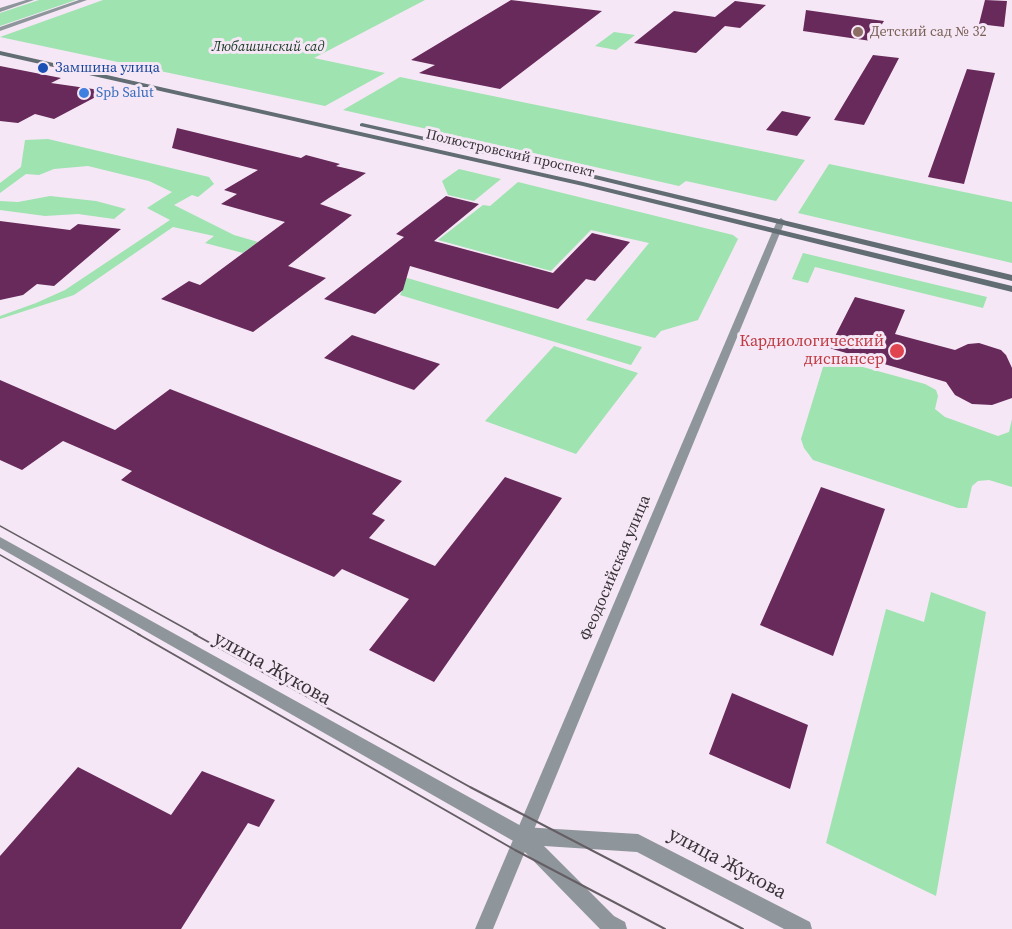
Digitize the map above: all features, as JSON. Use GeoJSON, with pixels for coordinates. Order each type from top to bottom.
{"type":"FeatureCollection","features":[{"type":"Feature","properties":{"kind":"main road","name":"Полюстровский проспект"},"geometry":{"type":"LineString","coordinates":[[0,46],[581,174],[1012,289]]}},
{"type":"Feature","properties":{"kind":"main road","name":"Полюстровский проспект"},"geometry":{"type":"LineString","coordinates":[[0,53],[1012,278]]}},
{"type":"Feature","properties":{"kind":"street"},"geometry":{"type":"LineString","coordinates":[[0,10],[31,0]]}},
{"type":"Feature","properties":{"kind":"street"},"geometry":{"type":"LineString","coordinates":[[0,29],[84,0]]}},
{"type":"Feature","properties":{"kind":"street","name":"Феодосийская улица"},"geometry":{"type":"LineString","coordinates":[[484,929],[521,836],[779,226]]}},
{"type":"Feature","properties":{"kind":"street","name":"улица Жукова"},"geometry":{"type":"LineString","coordinates":[[0,542],[521,836],[607,923],[618,929]]}},
{"type":"Feature","properties":{"kind":"street","name":"улица Жукова"},"geometry":{"type":"LineString","coordinates":[[521,836],[638,843],[803,929]]}},
{"type":"Feature","properties":{"kind":"green space"},"geometry":{"type":"Polygon","coordinates":[[[39,0],[76,0],[0,26],[0,13],[39,0]]]}},
{"type":"Feature","properties":{"kind":"green space","name":"Любашинский сад"},"geometry":{"type":"Polygon","coordinates":[[[103,0],[425,0],[314,58],[385,73],[325,106],[0,37],[103,0]]]}},
{"type":"Feature","properties":{"kind":"green space"},"geometry":{"type":"Polygon","coordinates":[[[614,32],[635,35],[616,50],[595,46],[614,32]]]}},
{"type":"Feature","properties":{"kind":"green space"},"geometry":{"type":"Polygon","coordinates":[[[400,77],[805,160],[776,201],[686,181],[679,186],[343,110],[400,77]]]}},
{"type":"Feature","properties":{"kind":"green space"},"geometry":{"type":"Polygon","coordinates":[[[48,139],[209,177],[214,184],[198,197],[192,195],[174,205],[234,235],[258,242],[243,253],[205,243],[214,236],[173,227],[74,295],[0,319],[0,316],[65,290],[170,220],[147,208],[172,192],[149,181],[88,166],[54,169],[39,175],[26,174],[0,193],[0,183],[21,167],[25,140],[48,139]]]}},
{"type":"Feature","properties":{"kind":"green space"},"geometry":{"type":"Polygon","coordinates":[[[829,164],[1012,202],[1012,263],[798,213],[829,164]]]}},
{"type":"Feature","properties":{"kind":"green space"},"geometry":{"type":"Polygon","coordinates":[[[459,169],[501,179],[474,201],[448,195],[442,181],[459,169]]]}},
{"type":"Feature","properties":{"kind":"green space"},"geometry":{"type":"Polygon","coordinates":[[[518,182],[733,235],[738,239],[698,320],[661,331],[655,338],[586,320],[649,243],[591,230],[551,271],[438,240],[483,205],[490,206],[518,182]]]}},
{"type":"Feature","properties":{"kind":"green space"},"geometry":{"type":"Polygon","coordinates":[[[50,196],[96,201],[126,209],[114,219],[78,214],[45,216],[0,210],[0,201],[18,202],[50,196]]]}},
{"type":"Feature","properties":{"kind":"green space"},"geometry":{"type":"Polygon","coordinates":[[[803,253],[987,297],[983,308],[815,267],[808,283],[792,279],[803,253]]]}},
{"type":"Feature","properties":{"kind":"green space"},"geometry":{"type":"Polygon","coordinates":[[[380,270],[642,347],[631,365],[400,295],[403,289],[380,270]]]}},
{"type":"Feature","properties":{"kind":"green space"},"geometry":{"type":"Polygon","coordinates":[[[554,346],[638,373],[576,454],[485,421],[554,346]]]}},
{"type":"Feature","properties":{"kind":"green space"},"geometry":{"type":"Polygon","coordinates":[[[829,361],[841,361],[925,384],[936,390],[938,396],[935,409],[945,417],[998,436],[1009,432],[1012,419],[1012,487],[989,480],[978,481],[972,486],[967,508],[958,508],[813,460],[804,448],[801,439],[823,367],[829,361]]]}},
{"type":"Feature","properties":{"kind":"green space"},"geometry":{"type":"Polygon","coordinates":[[[931,592],[986,612],[936,896],[826,843],[886,609],[924,622],[931,592]]]}},
{"type":"Feature","properties":{"kind":"building"},"geometry":{"type":"Polygon","coordinates":[[[511,0],[602,11],[500,89],[419,73],[435,65],[411,60],[511,0]]]}},
{"type":"Feature","properties":{"kind":"building"},"geometry":{"type":"Polygon","coordinates":[[[985,0],[1007,1],[1004,27],[979,24],[985,0]]]}},
{"type":"Feature","properties":{"kind":"building"},"geometry":{"type":"Polygon","coordinates":[[[735,1],[766,5],[740,28],[725,26],[696,53],[634,43],[674,11],[715,17],[735,1]]]}},
{"type":"Feature","properties":{"kind":"building"},"geometry":{"type":"Polygon","coordinates":[[[806,10],[884,21],[871,41],[803,31],[806,10]]]}},
{"type":"Feature","properties":{"kind":"building"},"geometry":{"type":"Polygon","coordinates":[[[873,55],[899,58],[864,125],[834,120],[873,55]]]}},
{"type":"Feature","properties":{"kind":"building"},"geometry":{"type":"Polygon","coordinates":[[[0,66],[61,78],[51,83],[107,91],[54,119],[35,114],[18,123],[0,121],[0,66]]]}},
{"type":"Feature","properties":{"kind":"building"},"geometry":{"type":"Polygon","coordinates":[[[967,69],[995,73],[964,184],[928,177],[967,69]]]}},
{"type":"Feature","properties":{"kind":"building"},"geometry":{"type":"Polygon","coordinates":[[[782,111],[811,117],[797,136],[766,130],[782,111]]]}},
{"type":"Feature","properties":{"kind":"building"},"geometry":{"type":"Polygon","coordinates":[[[177,128],[301,158],[306,155],[340,164],[336,166],[366,173],[320,204],[352,215],[288,266],[326,278],[253,332],[161,299],[189,281],[200,285],[285,222],[221,204],[237,194],[224,190],[258,170],[172,148],[177,128]]]}},
{"type":"Feature","properties":{"kind":"building"},"geometry":{"type":"Polygon","coordinates":[[[446,196],[479,204],[434,241],[553,273],[592,233],[630,242],[595,281],[586,279],[558,309],[410,266],[403,290],[375,314],[324,299],[404,237],[396,234],[446,196]]]}},
{"type":"Feature","properties":{"kind":"building"},"geometry":{"type":"Polygon","coordinates":[[[0,221],[70,230],[78,224],[121,229],[54,286],[37,284],[23,295],[0,300],[0,221]]]}},
{"type":"Feature","properties":{"kind":"building","name":"Кардиологический диспансер"},"geometry":{"type":"Polygon","coordinates":[[[855,297],[905,310],[895,334],[955,350],[968,344],[979,343],[1001,350],[1012,368],[1012,398],[992,405],[972,404],[955,395],[946,382],[829,348],[855,297]]]}},
{"type":"Feature","properties":{"kind":"building"},"geometry":{"type":"Polygon","coordinates":[[[352,335],[440,364],[414,390],[324,358],[352,335]]]}},
{"type":"Feature","properties":{"kind":"building"},"geometry":{"type":"Polygon","coordinates":[[[0,380],[115,430],[170,389],[402,481],[372,514],[385,520],[369,538],[435,566],[505,477],[562,498],[434,682],[369,650],[409,599],[342,569],[334,577],[271,549],[121,480],[132,471],[63,441],[22,470],[0,460],[0,380]]]}},
{"type":"Feature","properties":{"kind":"building"},"geometry":{"type":"Polygon","coordinates":[[[821,487],[885,509],[833,656],[760,625],[821,487]]]}},
{"type":"Feature","properties":{"kind":"building"},"geometry":{"type":"Polygon","coordinates":[[[732,693],[808,725],[790,789],[709,754],[732,693]]]}},
{"type":"Feature","properties":{"kind":"building"},"geometry":{"type":"Polygon","coordinates":[[[78,767],[171,815],[202,771],[275,800],[259,827],[248,823],[181,929],[0,929],[0,856],[78,767]]]}},
{"type":"Feature","properties":{"kind":"tram line"},"geometry":{"type":"LineString","coordinates":[[0,526],[197,635]]}},
{"type":"Feature","properties":{"kind":"tram line"},"geometry":{"type":"LineString","coordinates":[[0,555],[140,635]]}},
{"type":"Feature","properties":{"kind":"tram line"},"geometry":{"type":"LineString","coordinates":[[138,634],[515,850],[665,929]]}},
{"type":"Feature","properties":{"kind":"tram line"},"geometry":{"type":"LineString","coordinates":[[194,634],[470,787],[743,929]]}},
{"type":"Feature","properties":{"kind":"place","name":"Детский сад № 32"},"geometry":{"type":"Point","coordinates":[858,32]}},
{"type":"Feature","properties":{"kind":"place","name":"Замшина улица"},"geometry":{"type":"Point","coordinates":[43,68]}},
{"type":"Feature","properties":{"kind":"place","name":"Spb Salut"},"geometry":{"type":"Point","coordinates":[84,93]}},
{"type":"Feature","properties":{"kind":"place","name":"Кардиологический диспансер"},"geometry":{"type":"Point","coordinates":[897,351]}}]}
